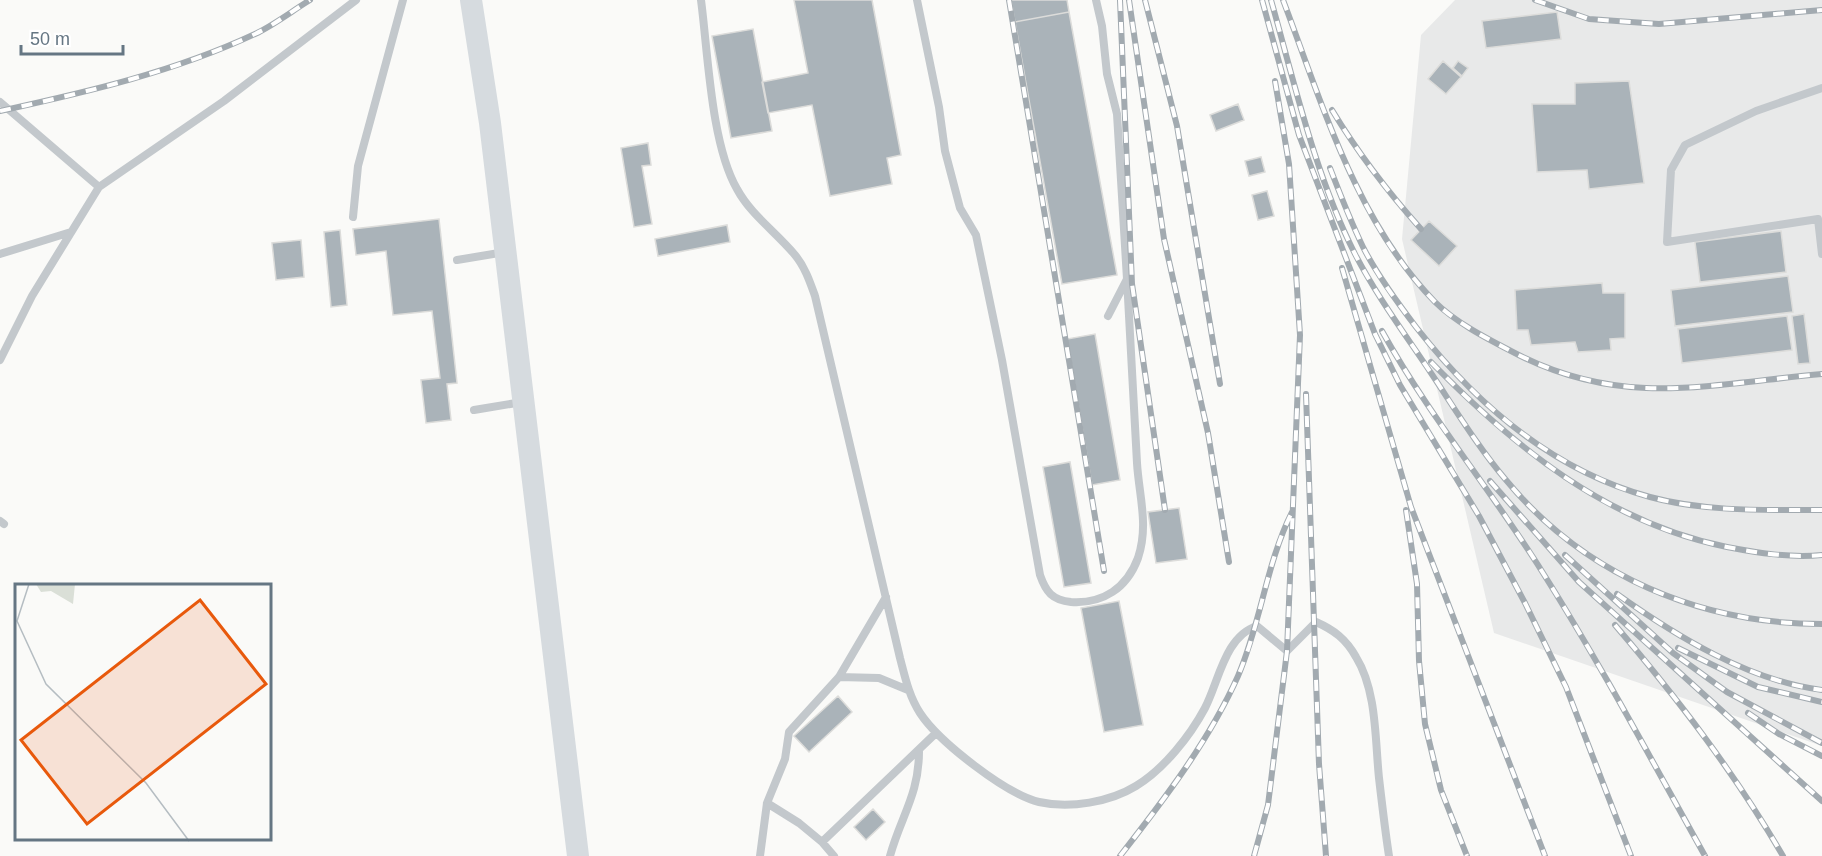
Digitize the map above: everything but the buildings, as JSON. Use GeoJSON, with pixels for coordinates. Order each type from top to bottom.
{"type":"FeatureCollection","features":[{"type":"Feature","properties":{"kind":"main road"},"geometry":{"type":"LineString","coordinates":[[471,0],[490,123],[578,856]]}},
{"type":"Feature","properties":{"kind":"lane"},"geometry":{"type":"LineString","coordinates":[[0,360],[32,296],[99,187],[224,101],[356,0]]}},
{"type":"Feature","properties":{"kind":"lane"},"geometry":{"type":"LineString","coordinates":[[353,217],[358,165],[404,0]]}},
{"type":"Feature","properties":{"kind":"lane"},"geometry":{"type":"LineString","coordinates":[[701,0],[719,138],[727,168],[737,190],[752,210],[795,255],[806,273],[815,296],[908,690],[920,713],[936,732],[962,756],[1002,784],[1039,802],[1079,804],[1108,799],[1137,786],[1182,744],[1205,707],[1235,640],[1245,630],[1257,626],[1287,651],[1316,622],[1334,629],[1346,642],[1358,659],[1366,682],[1372,707],[1389,856]]}},
{"type":"Feature","properties":{"kind":"lane"},"geometry":{"type":"LineString","coordinates":[[917,0],[939,107],[945,151],[960,208],[976,234],[1002,360],[1040,575],[1046,591],[1060,600],[1085,603],[1112,594],[1128,578],[1138,558],[1145,524],[1138,467],[1117,114],[1107,74],[1102,26],[1095,0]]}},
{"type":"Feature","properties":{"kind":"lane"},"geometry":{"type":"LineString","coordinates":[[1822,88],[1756,111],[1685,146],[1671,170],[1667,242],[1818,219],[1822,254]]}},
{"type":"Feature","properties":{"kind":"lane"},"geometry":{"type":"LineString","coordinates":[[0,102],[99,187]]}},
{"type":"Feature","properties":{"kind":"lane"},"geometry":{"type":"LineString","coordinates":[[0,254],[71,232]]}},
{"type":"Feature","properties":{"kind":"lane"},"geometry":{"type":"LineString","coordinates":[[457,260],[505,251]]}},
{"type":"Feature","properties":{"kind":"lane"},"geometry":{"type":"LineString","coordinates":[[1108,316],[1127,279]]}},
{"type":"Feature","properties":{"kind":"lane"},"geometry":{"type":"LineString","coordinates":[[474,410],[523,402]]}},
{"type":"Feature","properties":{"kind":"lane"},"geometry":{"type":"LineString","coordinates":[[760,856],[767,803],[785,759],[789,732],[838,677],[886,597]]}},
{"type":"Feature","properties":{"kind":"lane"},"geometry":{"type":"LineString","coordinates":[[838,677],[879,678],[908,690]]}},
{"type":"Feature","properties":{"kind":"lane"},"geometry":{"type":"LineString","coordinates":[[822,842],[919,751],[936,732]]}},
{"type":"Feature","properties":{"kind":"lane"},"geometry":{"type":"LineString","coordinates":[[890,856],[912,802],[919,775],[919,751]]}},
{"type":"Feature","properties":{"kind":"lane"},"geometry":{"type":"LineString","coordinates":[[767,803],[799,823],[822,842],[834,856]]}},
{"type":"Feature","properties":{"kind":"shaded area"},"geometry":{"type":"Polygon","coordinates":[[[1455,0],[1822,0],[1822,746],[1494,633],[1402,239],[1421,35],[1455,0]]]}},
{"type":"Feature","properties":{"kind":"railway"},"geometry":{"type":"LineString","coordinates":[[0,111],[130,80],[193,59],[262,30],[310,0]]}},
{"type":"Feature","properties":{"kind":"railway"},"geometry":{"type":"LineString","coordinates":[[1009,0],[1104,571]]}},
{"type":"Feature","properties":{"kind":"railway"},"geometry":{"type":"LineString","coordinates":[[1120,0],[1132,284],[1165,510]]}},
{"type":"Feature","properties":{"kind":"railway"},"geometry":{"type":"LineString","coordinates":[[1129,0],[1164,239],[1208,433],[1229,562]]}},
{"type":"Feature","properties":{"kind":"railway"},"geometry":{"type":"LineString","coordinates":[[1145,0],[1177,126],[1220,384]]}},
{"type":"Feature","properties":{"kind":"railway"},"geometry":{"type":"LineString","coordinates":[[1262,0],[1299,135],[1375,334],[1400,385],[1479,516],[1525,603],[1566,687],[1631,856]]}},
{"type":"Feature","properties":{"kind":"railway"},"geometry":{"type":"LineString","coordinates":[[1271,0],[1317,161],[1328,193],[1355,254],[1391,314],[1476,441],[1506,480],[1537,514],[1572,543],[1609,568],[1648,588],[1690,604],[1733,615],[1777,622],[1822,624]]}},
{"type":"Feature","properties":{"kind":"railway"},"geometry":{"type":"LineString","coordinates":[[1283,0],[1327,119],[1362,198],[1383,235],[1407,270],[1435,302],[1461,323],[1543,366],[1576,377],[1628,387],[1690,387],[1822,374]]}},
{"type":"Feature","properties":{"kind":"railway"},"geometry":{"type":"LineString","coordinates":[[1535,0],[1589,19],[1659,24],[1822,10]]}},
{"type":"Feature","properties":{"kind":"railway"},"geometry":{"type":"LineString","coordinates":[[1254,856],[1268,805],[1287,651],[1300,335],[1289,164],[1275,81]]}},
{"type":"Feature","properties":{"kind":"railway"},"geometry":{"type":"LineString","coordinates":[[1332,110],[1374,171],[1421,229]]}},
{"type":"Feature","properties":{"kind":"railway"},"geometry":{"type":"LineString","coordinates":[[1330,168],[1363,247],[1388,288],[1416,327],[1439,355],[1491,408],[1550,452],[1581,470],[1615,485],[1671,502],[1714,508],[1822,510]]}},
{"type":"Feature","properties":{"kind":"railway"},"geometry":{"type":"LineString","coordinates":[[1342,268],[1411,507],[1545,856]]}},
{"type":"Feature","properties":{"kind":"railway"},"geometry":{"type":"LineString","coordinates":[[1382,331],[1420,393],[1523,543],[1564,608],[1626,713],[1705,856]]}},
{"type":"Feature","properties":{"kind":"railway"},"geometry":{"type":"LineString","coordinates":[[1431,362],[1530,452],[1603,500],[1642,520],[1684,536],[1727,547],[1774,554],[1822,555]]}},
{"type":"Feature","properties":{"kind":"railway"},"geometry":{"type":"LineString","coordinates":[[1306,394],[1319,764],[1326,856]]}},
{"type":"Feature","properties":{"kind":"railway"},"geometry":{"type":"LineString","coordinates":[[1490,481],[1579,582],[1822,801]]}},
{"type":"Feature","properties":{"kind":"railway"},"geometry":{"type":"LineString","coordinates":[[1406,510],[1417,584],[1419,661],[1425,724],[1441,790],[1467,856]]}},
{"type":"Feature","properties":{"kind":"railway"},"geometry":{"type":"LineString","coordinates":[[1120,856],[1184,770],[1226,700],[1246,656],[1276,552],[1292,512]]}},
{"type":"Feature","properties":{"kind":"railway"},"geometry":{"type":"LineString","coordinates":[[1565,555],[1673,653],[1727,692],[1822,743]]}},
{"type":"Feature","properties":{"kind":"railway"},"geometry":{"type":"LineString","coordinates":[[1617,594],[1689,640],[1741,667],[1795,685],[1822,690]]}},
{"type":"Feature","properties":{"kind":"railway"},"geometry":{"type":"LineString","coordinates":[[1615,625],[1704,737],[1745,795],[1783,856]]}},
{"type":"Feature","properties":{"kind":"railway"},"geometry":{"type":"LineString","coordinates":[[1678,648],[1758,687],[1822,702]]}},
{"type":"Feature","properties":{"kind":"railway"},"geometry":{"type":"LineString","coordinates":[[1748,713],[1779,734],[1822,756]]}}]}
